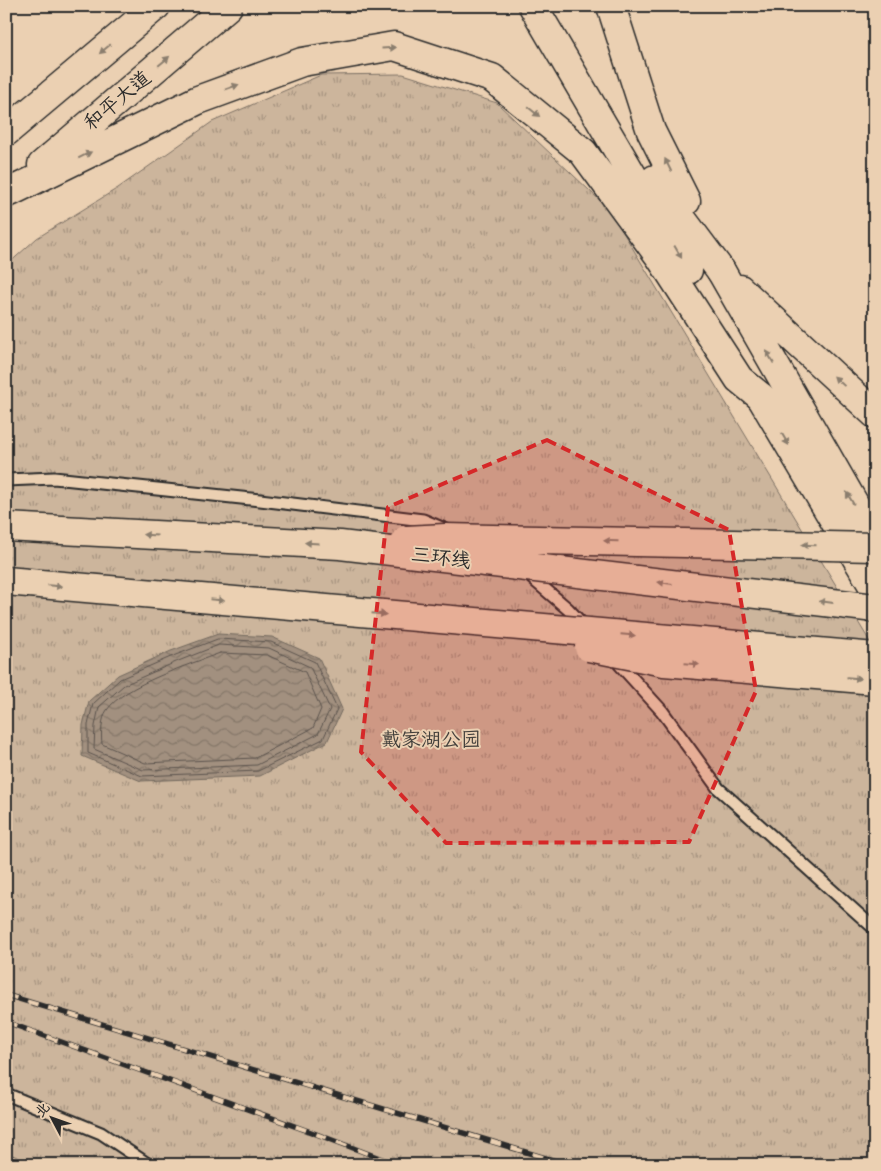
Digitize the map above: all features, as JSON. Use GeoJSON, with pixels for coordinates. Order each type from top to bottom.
{"type":"FeatureCollection","features":[{"type":"Feature","properties":{"kind":"main road"},"geometry":{"type":"LineString","coordinates":[[6,132],[156,6]]}},
{"type":"Feature","properties":{"kind":"main road","name":"和平大道"},"geometry":{"type":"LineString","coordinates":[[8,193],[228,6]]}},
{"type":"Feature","properties":{"kind":"main road"},"geometry":{"type":"LineString","coordinates":[[533,6],[659,203],[721,271],[875,414]]}},
{"type":"Feature","properties":{"kind":"main road"},"geometry":{"type":"LineString","coordinates":[[552,6],[761,397],[875,589]]}},
{"type":"Feature","properties":{"kind":"main road"},"geometry":{"type":"LineString","coordinates":[[611,6],[652,131],[721,271],[875,540]]}},
{"type":"Feature","properties":{"kind":"main road"},"geometry":{"type":"LineString","coordinates":[[8,193],[198,100],[302,62],[394,46],[492,78],[583,152],[660,257],[739,379],[761,397]]}},
{"type":"Feature","properties":{"kind":"main road","name":"三环线"},"geometry":{"type":"LineString","coordinates":[[6,528],[340,545],[875,608]]}},
{"type":"Feature","properties":{"kind":"main road"},"geometry":{"type":"LineString","coordinates":[[340,545],[445,538],[875,547]]}},
{"type":"Feature","properties":{"kind":"main road"},"geometry":{"type":"LineString","coordinates":[[6,582],[875,656]]}},
{"type":"Feature","properties":{"kind":"main road"},"geometry":{"type":"LineString","coordinates":[[437,619],[664,662],[875,680]]}},
{"type":"Feature","properties":{"kind":"lane"},"geometry":{"type":"LineString","coordinates":[[6,480],[54,478],[423,520],[500,552],[568,609],[662,711],[718,788],[875,930]]}},
{"type":"Feature","properties":{"kind":"lane"},"geometry":{"type":"LineString","coordinates":[[6,1094],[101,1133],[149,1165]]}},
{"type":"Feature","properties":{"kind":"highlighted area"},"geometry":{"type":"Polygon","coordinates":[[[547,440],[729,530],[756,691],[689,842],[446,843],[361,752],[388,507],[547,440]]]}},
{"type":"Feature","properties":{"kind":"green space","name":"戴家湖公园"},"geometry":{"type":"Polygon","coordinates":[[[403,74],[497,103],[609,209],[875,650],[875,1165],[6,1165],[6,266],[37,238],[118,188],[212,122],[321,75],[403,74]]]}},
{"type":"Feature","properties":{"kind":"water"},"geometry":{"type":"Polygon","coordinates":[[[218,634],[272,637],[319,658],[342,709],[327,742],[260,776],[141,781],[82,756],[83,725],[89,701],[118,675],[171,651],[218,634]]]}},
{"type":"Feature","properties":{"kind":"railway"},"geometry":{"type":"LineString","coordinates":[[6,995],[569,1165]]}},
{"type":"Feature","properties":{"kind":"railway"},"geometry":{"type":"LineString","coordinates":[[6,1022],[398,1165]]}},
{"type":"Feature","properties":{"kind":"railway"},"geometry":{"type":"LineString","coordinates":[[6,1155],[29,1165]]}}]}
